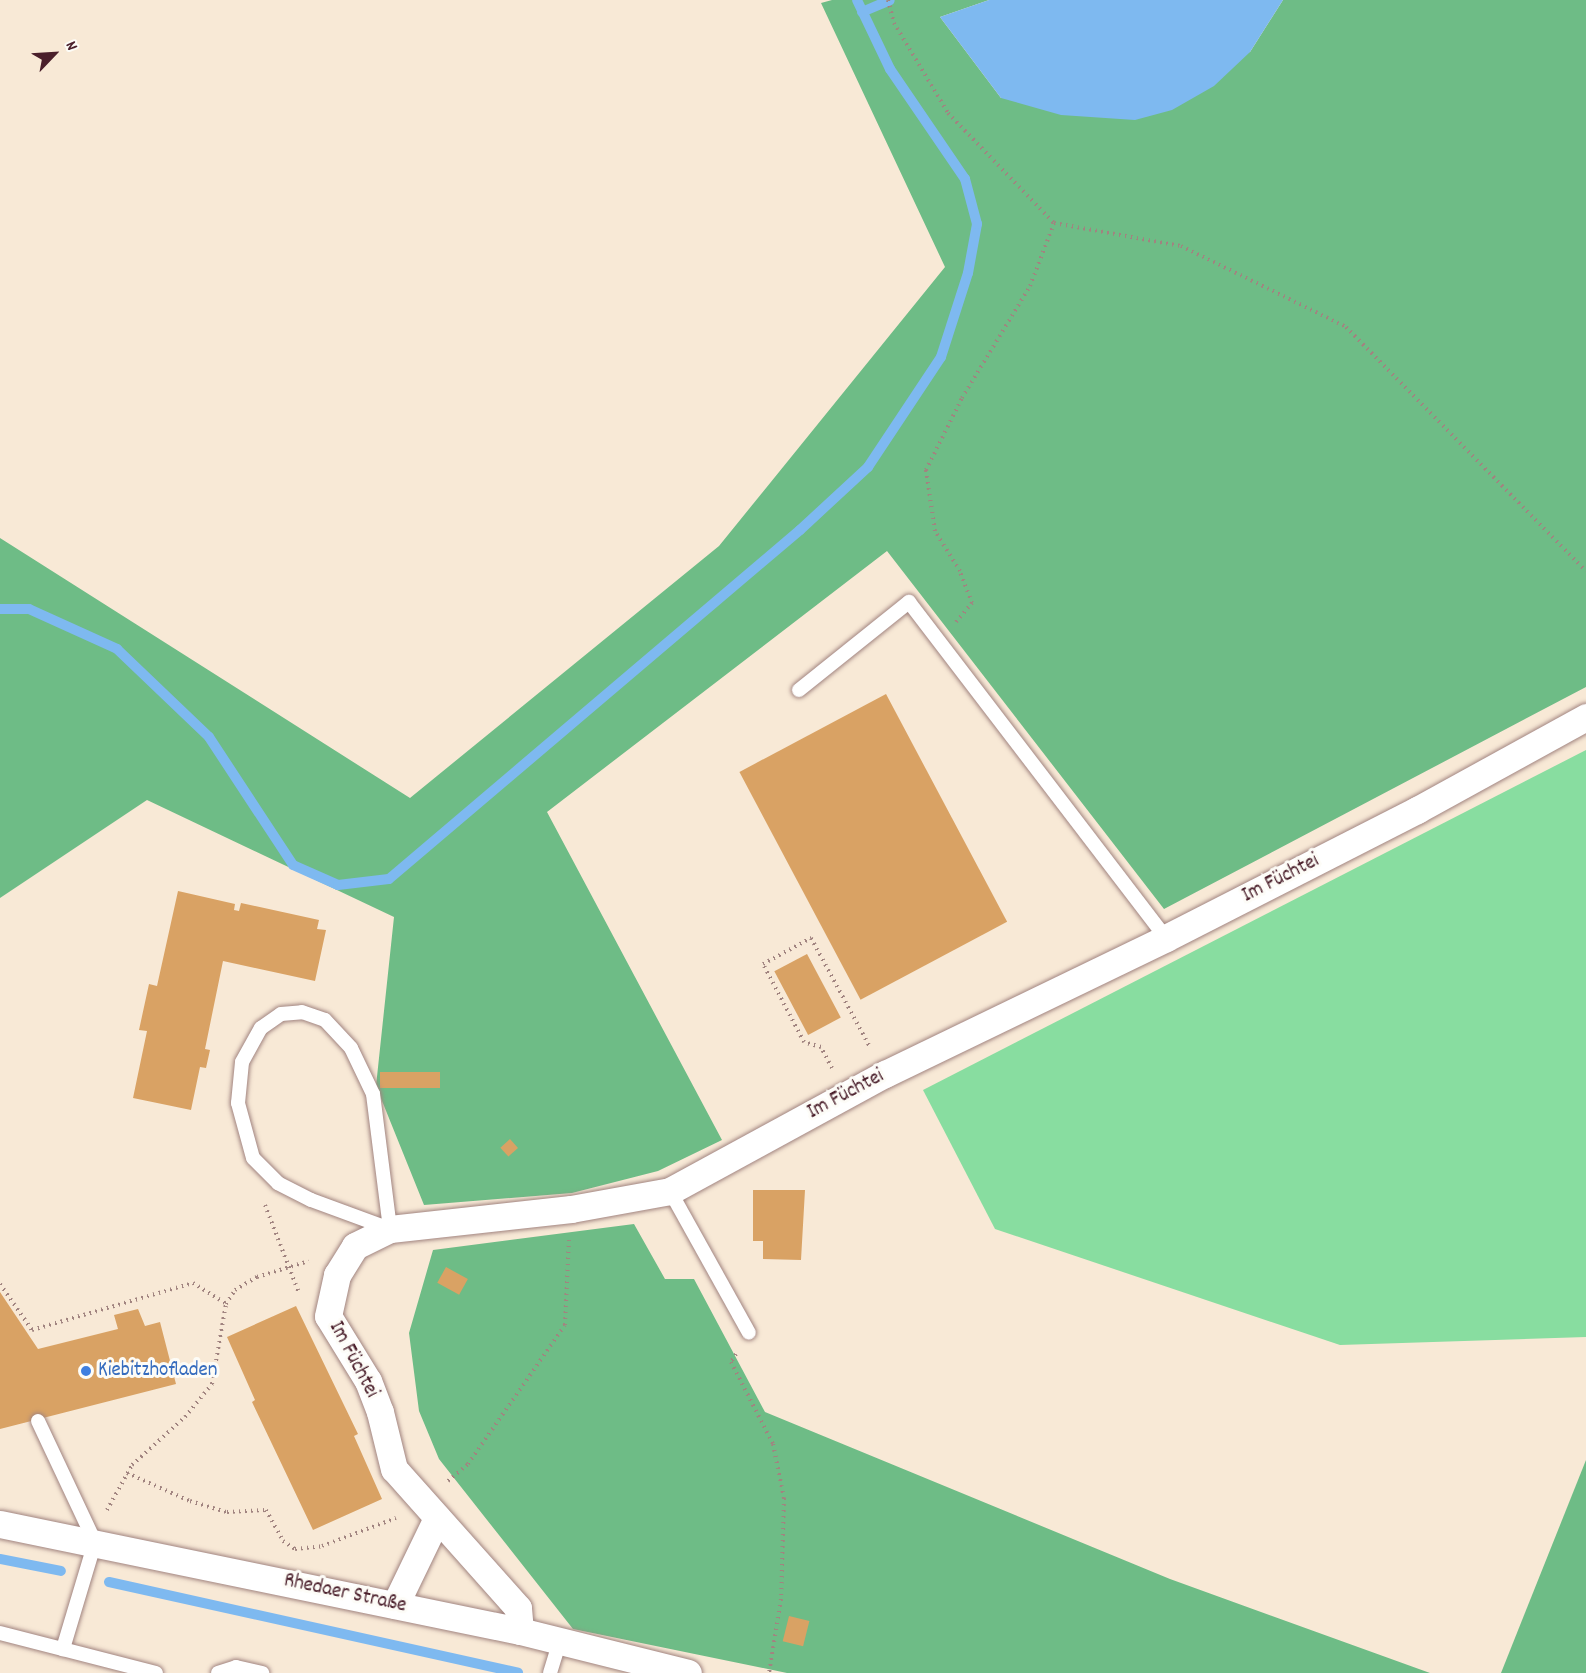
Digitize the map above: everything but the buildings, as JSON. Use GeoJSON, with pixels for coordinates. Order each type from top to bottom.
{"type":"FeatureCollection","features":[{"type":"Feature","properties":{"kind":"street","name":"Im Füchtei"},"geometry":{"type":"LineString","coordinates":[[520,1631],[518,1608],[394,1469],[380,1412],[368,1381],[328,1316],[337,1275],[355,1246],[390,1229],[571,1209],[670,1191],[885,1074],[1166,938],[1417,810],[1586,717]]}},
{"type":"Feature","properties":{"kind":"street"},"geometry":{"type":"LineString","coordinates":[[395,1605],[430,1511]]}},
{"type":"Feature","properties":{"kind":"street","name":"Rhedaer Straße"},"geometry":{"type":"LineString","coordinates":[[0,1524],[99,1542],[520,1631],[688,1673]]}},
{"type":"Feature","properties":{"kind":"lane"},"geometry":{"type":"LineString","coordinates":[[799,690],[909,602],[1166,938]]}},
{"type":"Feature","properties":{"kind":"lane"},"geometry":{"type":"LineString","coordinates":[[302,1012],[325,1020],[351,1048],[373,1094],[390,1229],[303,1196],[278,1183],[253,1158],[238,1103],[242,1062],[261,1028],[281,1014],[302,1012]]}},
{"type":"Feature","properties":{"kind":"lane"},"geometry":{"type":"LineString","coordinates":[[670,1191],[749,1333]]}},
{"type":"Feature","properties":{"kind":"lane"},"geometry":{"type":"LineString","coordinates":[[38,1421],[99,1542],[63,1649]]}},
{"type":"Feature","properties":{"kind":"lane"},"geometry":{"type":"LineString","coordinates":[[0,1633],[156,1673]]}},
{"type":"Feature","properties":{"kind":"lane"},"geometry":{"type":"LineString","coordinates":[[550,1673],[560,1640]]}},
{"type":"Feature","properties":{"kind":"lane"},"geometry":{"type":"LineString","coordinates":[[218,1673],[236,1667],[262,1673]]}},
{"type":"Feature","properties":{"kind":"path"},"geometry":{"type":"LineString","coordinates":[[888,0],[894,22],[948,113],[1054,223],[1180,246],[1346,327],[1586,571]]}},
{"type":"Feature","properties":{"kind":"path"},"geometry":{"type":"LineString","coordinates":[[936,639],[972,603],[960,571],[935,531],[926,470],[962,398],[1030,286],[1054,223]]}},
{"type":"Feature","properties":{"kind":"path"},"geometry":{"type":"LineString","coordinates":[[846,1095],[821,1047],[804,1042],[763,964],[811,938],[885,1074]]}},
{"type":"Feature","properties":{"kind":"path"},"geometry":{"type":"LineString","coordinates":[[253,1158],[251,1170],[299,1293],[328,1316]]}},
{"type":"Feature","properties":{"kind":"path"},"geometry":{"type":"LineString","coordinates":[[127,1473],[190,1501],[227,1512],[266,1510],[283,1541],[295,1549],[322,1546],[414,1511],[430,1511],[468,1464],[564,1325],[571,1209]]}},
{"type":"Feature","properties":{"kind":"path"},"geometry":{"type":"LineString","coordinates":[[99,1542],[104,1517],[127,1473],[213,1384],[226,1304],[236,1290],[257,1277],[355,1246]]}},
{"type":"Feature","properties":{"kind":"path"},"geometry":{"type":"LineString","coordinates":[[0,1284],[32,1330],[193,1284],[226,1304]]}},
{"type":"Feature","properties":{"kind":"path"},"geometry":{"type":"LineString","coordinates":[[749,1333],[731,1362],[773,1443],[784,1498],[781,1599],[770,1673]]}},
{"type":"Feature","properties":{"kind":"green space"},"geometry":{"type":"Polygon","coordinates":[[[832,0],[989,0],[940,17],[1001,98],[1250,52],[1283,0],[1586,0],[1586,687],[1164,909],[887,551],[547,812],[722,1140],[658,1171],[572,1193],[424,1205],[376,1086],[394,917],[147,800],[0,898],[0,538],[410,798],[719,546],[945,267],[821,3],[832,0]]]}},
{"type":"Feature","properties":{"kind":"green space"},"geometry":{"type":"Polygon","coordinates":[[[1586,750],[1586,1337],[1340,1345],[995,1229],[923,1090],[1586,750]]]}},
{"type":"Feature","properties":{"kind":"green space"},"geometry":{"type":"Polygon","coordinates":[[[634,1224],[665,1279],[694,1279],[765,1412],[1170,1579],[1430,1673],[787,1673],[573,1629],[439,1459],[419,1411],[409,1333],[433,1250],[634,1224]]]}},
{"type":"Feature","properties":{"kind":"green space"},"geometry":{"type":"Polygon","coordinates":[[[1586,1460],[1586,1673],[1501,1673],[1586,1460]]]}},
{"type":"Feature","properties":{"kind":"water"},"geometry":{"type":"Polygon","coordinates":[[[989,0],[1283,0],[1250,52],[1214,86],[1172,110],[1135,120],[1061,115],[1001,98],[940,17],[989,0]]]}},
{"type":"Feature","properties":{"kind":"waterway"},"geometry":{"type":"LineString","coordinates":[[0,609],[29,609],[117,649],[209,737],[293,865],[338,885],[389,879],[800,530],[868,467],[941,357],[968,273],[977,224],[965,179],[890,69],[857,0]]}},
{"type":"Feature","properties":{"kind":"waterway"},"geometry":{"type":"LineString","coordinates":[[862,12],[890,0]]}},
{"type":"Feature","properties":{"kind":"waterway"},"geometry":{"type":"LineString","coordinates":[[0,1559],[61,1571]]}},
{"type":"Feature","properties":{"kind":"waterway"},"geometry":{"type":"LineString","coordinates":[[109,1582],[518,1673]]}},
{"type":"Feature","properties":{"kind":"place","name":"Kiebitzhofladen"},"geometry":{"type":"Point","coordinates":[86,1371]}}]}
